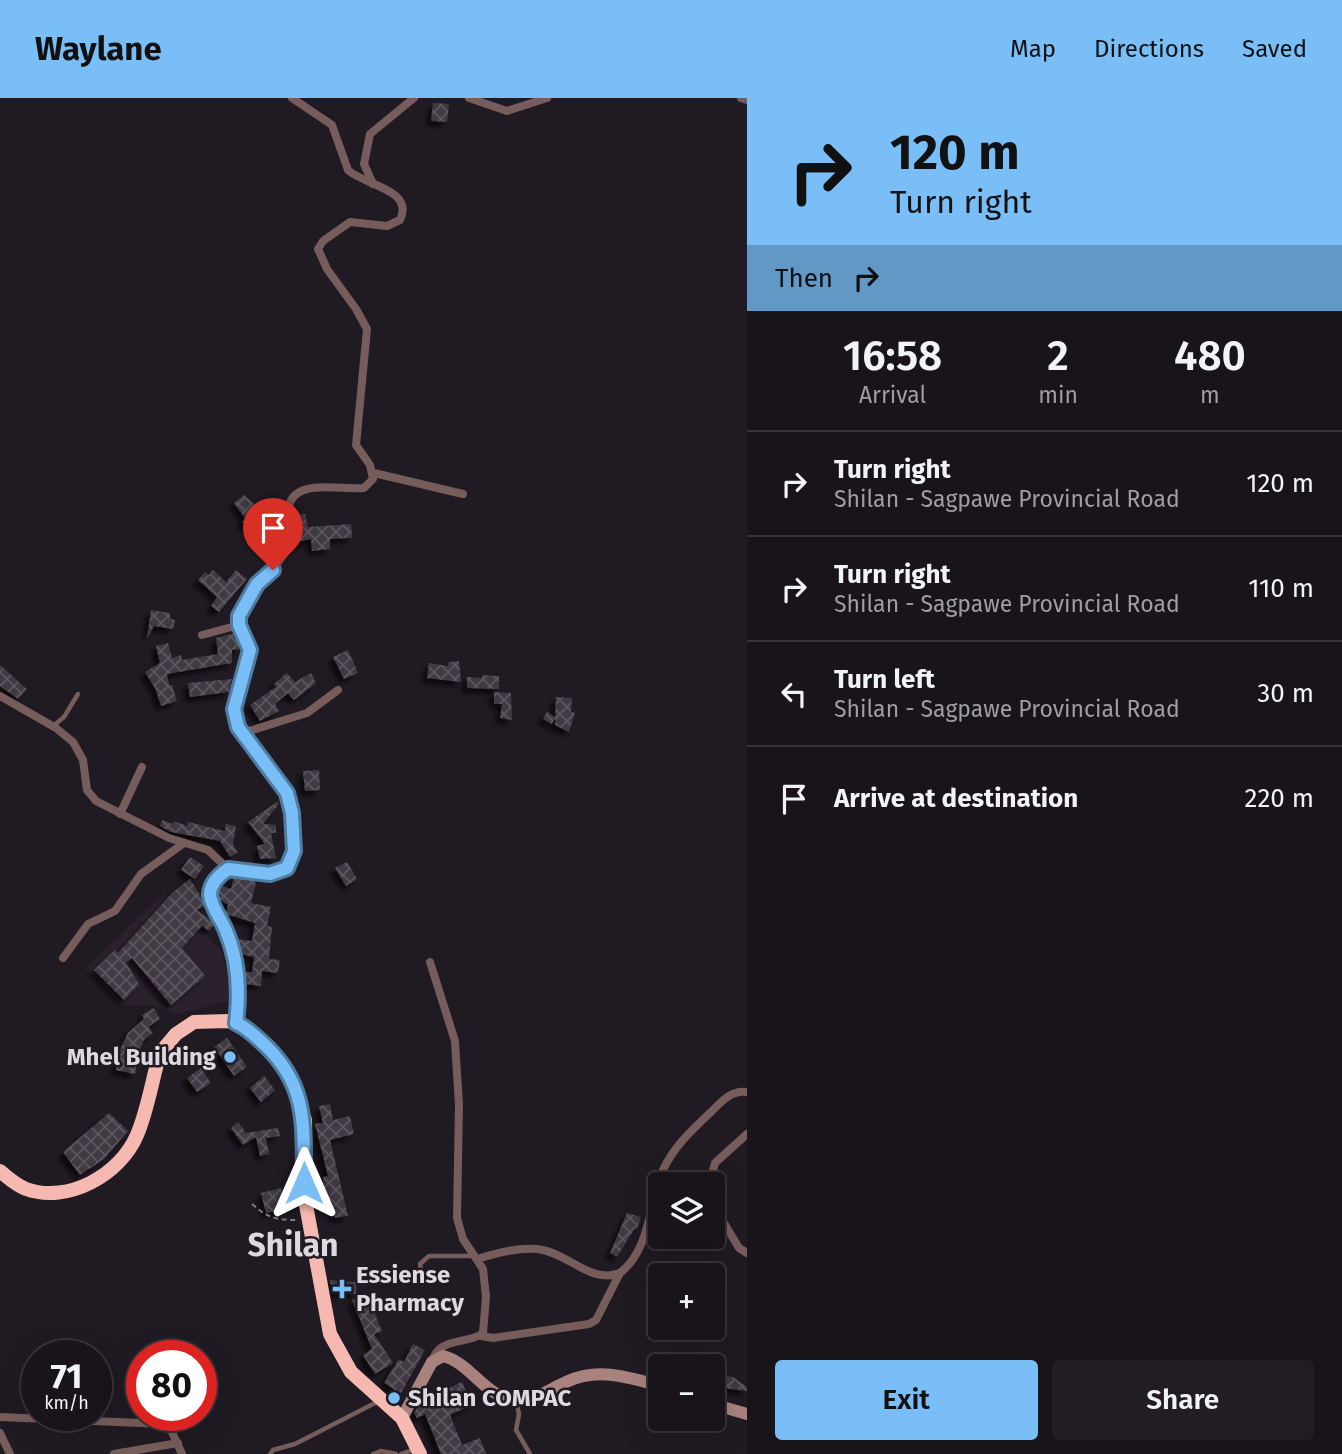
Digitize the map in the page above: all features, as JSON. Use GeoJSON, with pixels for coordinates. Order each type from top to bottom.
{"type":"FeatureCollection","features":[{"type":"Feature","properties":{"kind":"highway"},"geometry":{"type":"LineString","coordinates":[[0,1171],[24,1188],[50,1194],[76,1189],[100,1176],[116,1165],[132,1145],[160,1053],[168,1041],[194,1023],[236,1023],[277,1058],[299,1097],[305,1120],[304,1183],[309,1220],[334,1344],[351,1372],[402,1418],[419,1451]]}},
{"type":"Feature","properties":{"kind":"main road"},"geometry":{"type":"LineString","coordinates":[[402,1418],[432,1362],[439,1357],[447,1356],[496,1394],[516,1400],[545,1393],[584,1376],[599,1374],[613,1374],[648,1383]]}},
{"type":"Feature","properties":{"kind":"main road"},"geometry":{"type":"LineString","coordinates":[[725,1408],[747,1414]]}},
{"type":"Feature","properties":{"kind":"street"},"geometry":{"type":"LineString","coordinates":[[0,696],[52,726],[80,751],[84,779],[91,796],[120,814],[212,853],[228,869],[278,872],[287,868],[294,851],[292,813],[287,793],[243,733],[234,709],[250,650],[239,625],[243,606],[257,584],[273,570],[289,545],[291,533],[288,510],[294,497],[313,487],[364,488],[373,479],[374,473],[356,445],[367,329],[327,269],[318,249],[323,241],[350,222],[387,226],[400,220],[403,204],[386,189],[348,170],[335,130],[326,118],[292,98]]}},
{"type":"Feature","properties":{"kind":"street"},"geometry":{"type":"LineString","coordinates":[[373,184],[364,164],[370,134],[414,98]]}},
{"type":"Feature","properties":{"kind":"street"},"geometry":{"type":"LineString","coordinates":[[469,98],[507,111],[547,98]]}},
{"type":"Feature","properties":{"kind":"street"},"geometry":{"type":"LineString","coordinates":[[741,98],[747,100]]}},
{"type":"Feature","properties":{"kind":"street"},"geometry":{"type":"LineString","coordinates":[[374,473],[463,494]]}},
{"type":"Feature","properties":{"kind":"street"},"geometry":{"type":"LineString","coordinates":[[202,635],[239,625]]}},
{"type":"Feature","properties":{"kind":"street"},"geometry":{"type":"LineString","coordinates":[[243,733],[307,713],[338,690]]}},
{"type":"Feature","properties":{"kind":"street"},"geometry":{"type":"LineString","coordinates":[[120,814],[142,767]]}},
{"type":"Feature","properties":{"kind":"street"},"geometry":{"type":"LineString","coordinates":[[63,958],[88,924],[115,911],[141,874],[184,843]]}},
{"type":"Feature","properties":{"kind":"street"},"geometry":{"type":"LineString","coordinates":[[228,869],[212,885],[210,898],[232,943],[239,988],[236,1023]]}},
{"type":"Feature","properties":{"kind":"street"},"geometry":{"type":"LineString","coordinates":[[430,962],[453,1029],[459,1105],[457,1218],[459,1230],[483,1269],[486,1297],[485,1330],[481,1336]]}},
{"type":"Feature","properties":{"kind":"street"},"geometry":{"type":"LineString","coordinates":[[432,1362],[436,1353],[445,1346],[481,1336],[493,1338],[589,1324],[596,1320],[648,1226],[657,1187],[671,1156],[682,1141],[724,1100],[740,1091],[747,1092]]}},
{"type":"Feature","properties":{"kind":"street"},"geometry":{"type":"LineString","coordinates":[[713,1172],[715,1163],[747,1134]]}},
{"type":"Feature","properties":{"kind":"street"},"geometry":{"type":"LineString","coordinates":[[725,1225],[747,1253]]}},
{"type":"Feature","properties":{"kind":"street"},"geometry":{"type":"LineString","coordinates":[[475,1257],[536,1249],[558,1255],[583,1270],[608,1275],[620,1273]]}},
{"type":"Feature","properties":{"kind":"street"},"geometry":{"type":"LineString","coordinates":[[0,1417],[164,1424],[178,1443],[181,1454]]}},
{"type":"Feature","properties":{"kind":"street"},"geometry":{"type":"LineString","coordinates":[[0,1433],[10,1454]]}},
{"type":"Feature","properties":{"kind":"street"},"geometry":{"type":"LineString","coordinates":[[114,1454],[178,1443]]}},
{"type":"Feature","properties":{"kind":"lane"},"geometry":{"type":"LineString","coordinates":[[52,726],[64,717],[78,694]]}},
{"type":"Feature","properties":{"kind":"lane"},"geometry":{"type":"LineString","coordinates":[[421,1270],[420,1264],[429,1256],[475,1257]]}},
{"type":"Feature","properties":{"kind":"lane"},"geometry":{"type":"LineString","coordinates":[[270,1454],[273,1450],[295,1444],[383,1399]]}},
{"type":"Feature","properties":{"kind":"lane"},"geometry":{"type":"LineString","coordinates":[[516,1400],[519,1408],[516,1434],[530,1454]]}},
{"type":"Feature","properties":{"kind":"lane"},"geometry":{"type":"LineString","coordinates":[[373,1454],[380,1451],[398,1454],[419,1451]]}},
{"type":"Feature","properties":{"kind":"path"},"geometry":{"type":"LineString","coordinates":[[252,1204],[267,1217],[275,1220],[309,1220]]}},
{"type":"Feature","properties":{"kind":"shaded area"},"geometry":{"type":"Polygon","coordinates":[[[164,894],[191,917],[221,952],[230,980],[228,1001],[178,1014],[152,1006],[122,1005],[85,968],[164,894]]]}},
{"type":"Feature","properties":{"kind":"building"},"geometry":{"type":"Polygon","coordinates":[[[433,103],[449,104],[447,122],[431,121],[433,103]]]}},
{"type":"Feature","properties":{"kind":"building"},"geometry":{"type":"Polygon","coordinates":[[[244,495],[266,515],[260,524],[272,533],[266,542],[242,522],[245,518],[234,503],[244,495]]]}},
{"type":"Feature","properties":{"kind":"building"},"geometry":{"type":"Polygon","coordinates":[[[305,514],[308,527],[351,524],[352,538],[330,539],[330,549],[312,551],[311,539],[296,542],[295,516],[305,514]]]}},
{"type":"Feature","properties":{"kind":"building"},"geometry":{"type":"Polygon","coordinates":[[[213,570],[226,582],[236,570],[247,579],[219,612],[211,606],[217,597],[198,580],[205,572],[209,575],[213,570]]]}},
{"type":"Feature","properties":{"kind":"building"},"geometry":{"type":"Polygon","coordinates":[[[151,610],[170,613],[170,619],[175,620],[173,629],[154,626],[147,638],[151,610]]]}},
{"type":"Feature","properties":{"kind":"building"},"geometry":{"type":"Polygon","coordinates":[[[236,633],[242,649],[232,650],[232,663],[167,674],[177,701],[161,706],[155,688],[145,672],[160,663],[156,646],[168,643],[172,658],[181,655],[182,660],[218,654],[216,638],[236,633]]]}},
{"type":"Feature","properties":{"kind":"building"},"geometry":{"type":"Polygon","coordinates":[[[348,650],[358,673],[344,679],[333,657],[348,650]]]}},
{"type":"Feature","properties":{"kind":"building"},"geometry":{"type":"Polygon","coordinates":[[[459,661],[461,682],[427,678],[429,663],[448,666],[448,662],[459,661]]]}},
{"type":"Feature","properties":{"kind":"building"},"geometry":{"type":"Polygon","coordinates":[[[0,665],[27,689],[18,699],[0,686],[0,665]]]}},
{"type":"Feature","properties":{"kind":"building"},"geometry":{"type":"Polygon","coordinates":[[[287,673],[295,682],[311,673],[316,683],[294,700],[288,693],[275,704],[279,711],[260,721],[250,705],[276,687],[274,684],[287,673]]]}},
{"type":"Feature","properties":{"kind":"building"},"geometry":{"type":"Polygon","coordinates":[[[482,675],[499,676],[499,689],[467,688],[467,677],[482,678],[482,675]]]}},
{"type":"Feature","properties":{"kind":"building"},"geometry":{"type":"Polygon","coordinates":[[[232,679],[229,692],[190,697],[188,683],[232,679]]]}},
{"type":"Feature","properties":{"kind":"building"},"geometry":{"type":"Polygon","coordinates":[[[494,692],[511,693],[512,720],[500,718],[502,704],[494,704],[494,692]]]}},
{"type":"Feature","properties":{"kind":"building"},"geometry":{"type":"Polygon","coordinates":[[[556,697],[572,698],[571,712],[575,713],[569,732],[555,725],[555,718],[552,724],[543,719],[547,712],[555,717],[556,697]]]}},
{"type":"Feature","properties":{"kind":"building"},"geometry":{"type":"Polygon","coordinates":[[[319,770],[320,790],[305,791],[303,771],[319,770]]]}},
{"type":"Feature","properties":{"kind":"building"},"geometry":{"type":"Polygon","coordinates":[[[277,802],[279,804],[263,824],[276,825],[276,833],[271,833],[276,858],[260,859],[257,846],[265,844],[248,822],[277,802]]]}},
{"type":"Feature","properties":{"kind":"building"},"geometry":{"type":"Polygon","coordinates":[[[162,820],[187,826],[188,822],[225,831],[226,824],[236,826],[233,845],[238,852],[230,857],[220,841],[171,832],[160,826],[162,820]]]}},
{"type":"Feature","properties":{"kind":"building"},"geometry":{"type":"Polygon","coordinates":[[[190,857],[204,866],[195,879],[181,870],[190,857]]]}},
{"type":"Feature","properties":{"kind":"building"},"geometry":{"type":"Polygon","coordinates":[[[347,862],[357,879],[346,886],[335,868],[347,862]]]}},
{"type":"Feature","properties":{"kind":"building"},"geometry":{"type":"Polygon","coordinates":[[[234,876],[256,882],[251,903],[271,907],[267,926],[272,927],[269,959],[280,960],[278,973],[262,971],[261,986],[244,984],[243,972],[252,972],[254,957],[240,954],[238,939],[252,941],[255,923],[226,914],[228,905],[217,898],[220,885],[231,889],[234,876]]]}},
{"type":"Feature","properties":{"kind":"building"},"geometry":{"type":"Polygon","coordinates":[[[190,879],[206,905],[197,910],[215,923],[209,931],[202,926],[182,948],[205,976],[171,1005],[132,958],[126,963],[139,984],[124,1000],[94,970],[115,950],[118,953],[173,892],[190,879]]]}},
{"type":"Feature","properties":{"kind":"building"},"geometry":{"type":"Polygon","coordinates":[[[154,1008],[160,1019],[148,1027],[153,1033],[144,1040],[138,1054],[135,1074],[116,1070],[119,1051],[128,1033],[144,1019],[142,1015],[154,1008]]]}},
{"type":"Feature","properties":{"kind":"building","name":"Mhel Building"},"geometry":{"type":"Polygon","coordinates":[[[227,1038],[247,1067],[234,1076],[214,1047],[227,1038]]]}},
{"type":"Feature","properties":{"kind":"building"},"geometry":{"type":"Polygon","coordinates":[[[201,1068],[211,1083],[197,1092],[187,1078],[201,1068]]]}},
{"type":"Feature","properties":{"kind":"building"},"geometry":{"type":"Polygon","coordinates":[[[264,1076],[275,1090],[261,1102],[250,1088],[264,1076]]]}},
{"type":"Feature","properties":{"kind":"building"},"geometry":{"type":"Polygon","coordinates":[[[330,1104],[333,1120],[350,1116],[354,1134],[330,1140],[348,1216],[335,1218],[331,1200],[324,1196],[323,1177],[328,1176],[315,1124],[323,1123],[319,1106],[330,1104]]]}},
{"type":"Feature","properties":{"kind":"building"},"geometry":{"type":"Polygon","coordinates":[[[109,1113],[128,1131],[104,1159],[80,1175],[63,1152],[109,1113]]]}},
{"type":"Feature","properties":{"kind":"building"},"geometry":{"type":"Polygon","coordinates":[[[238,1122],[246,1133],[278,1128],[280,1136],[266,1138],[269,1154],[260,1156],[256,1137],[243,1145],[231,1128],[238,1122]]]}},
{"type":"Feature","properties":{"kind":"building"},"geometry":{"type":"Polygon","coordinates":[[[281,1188],[285,1209],[266,1213],[261,1193],[281,1188]]]}},
{"type":"Feature","properties":{"kind":"building"},"geometry":{"type":"Polygon","coordinates":[[[627,1213],[641,1217],[637,1229],[635,1228],[617,1257],[610,1253],[627,1213]]]}},
{"type":"Feature","properties":{"kind":"building"},"geometry":{"type":"Polygon","coordinates":[[[330,1280],[357,1282],[356,1294],[332,1292],[330,1280]]]}},
{"type":"Feature","properties":{"kind":"building"},"geometry":{"type":"Polygon","coordinates":[[[367,1294],[382,1331],[374,1334],[393,1363],[375,1374],[363,1355],[372,1349],[352,1300],[367,1294]]]}},
{"type":"Feature","properties":{"kind":"building"},"geometry":{"type":"Polygon","coordinates":[[[413,1344],[425,1350],[397,1400],[391,1395],[394,1389],[384,1383],[399,1359],[404,1362],[413,1344]]]}},
{"type":"Feature","properties":{"kind":"building"},"geometry":{"type":"Polygon","coordinates":[[[725,1376],[733,1377],[747,1387],[747,1391],[725,1388],[725,1376]]]}},
{"type":"Feature","properties":{"kind":"building"},"geometry":{"type":"Polygon","coordinates":[[[462,1382],[472,1405],[450,1415],[462,1445],[480,1438],[486,1454],[441,1454],[425,1414],[417,1418],[414,1413],[421,1401],[462,1382]]]}},
{"type":"Feature","properties":{"kind":"place","name":"Mhel Building"},"geometry":{"type":"Point","coordinates":[230,1057]}},
{"type":"Feature","properties":{"kind":"place","name":"Essiense Pharmacy"},"geometry":{"type":"Point","coordinates":[342,1289]}},
{"type":"Feature","properties":{"kind":"place","name":"Shilan COMPAC"},"geometry":{"type":"Point","coordinates":[394,1398]}},
{"type":"Feature","properties":{"kind":"district","name":"Shilan"},"geometry":{"type":"Point","coordinates":[293,1245]}},
{"type":"Feature","properties":{"kind":"route"},"geometry":{"type":"LineString","coordinates":[[273,570],[257,584],[239,616],[239,625],[250,650],[234,709],[238,727],[287,793],[292,813],[292,862],[287,868],[270,874],[228,869],[220,874],[212,885],[210,898],[232,943],[239,988],[236,1023],[242,1025],[277,1058],[299,1097],[305,1120],[304,1183]]}}]}
